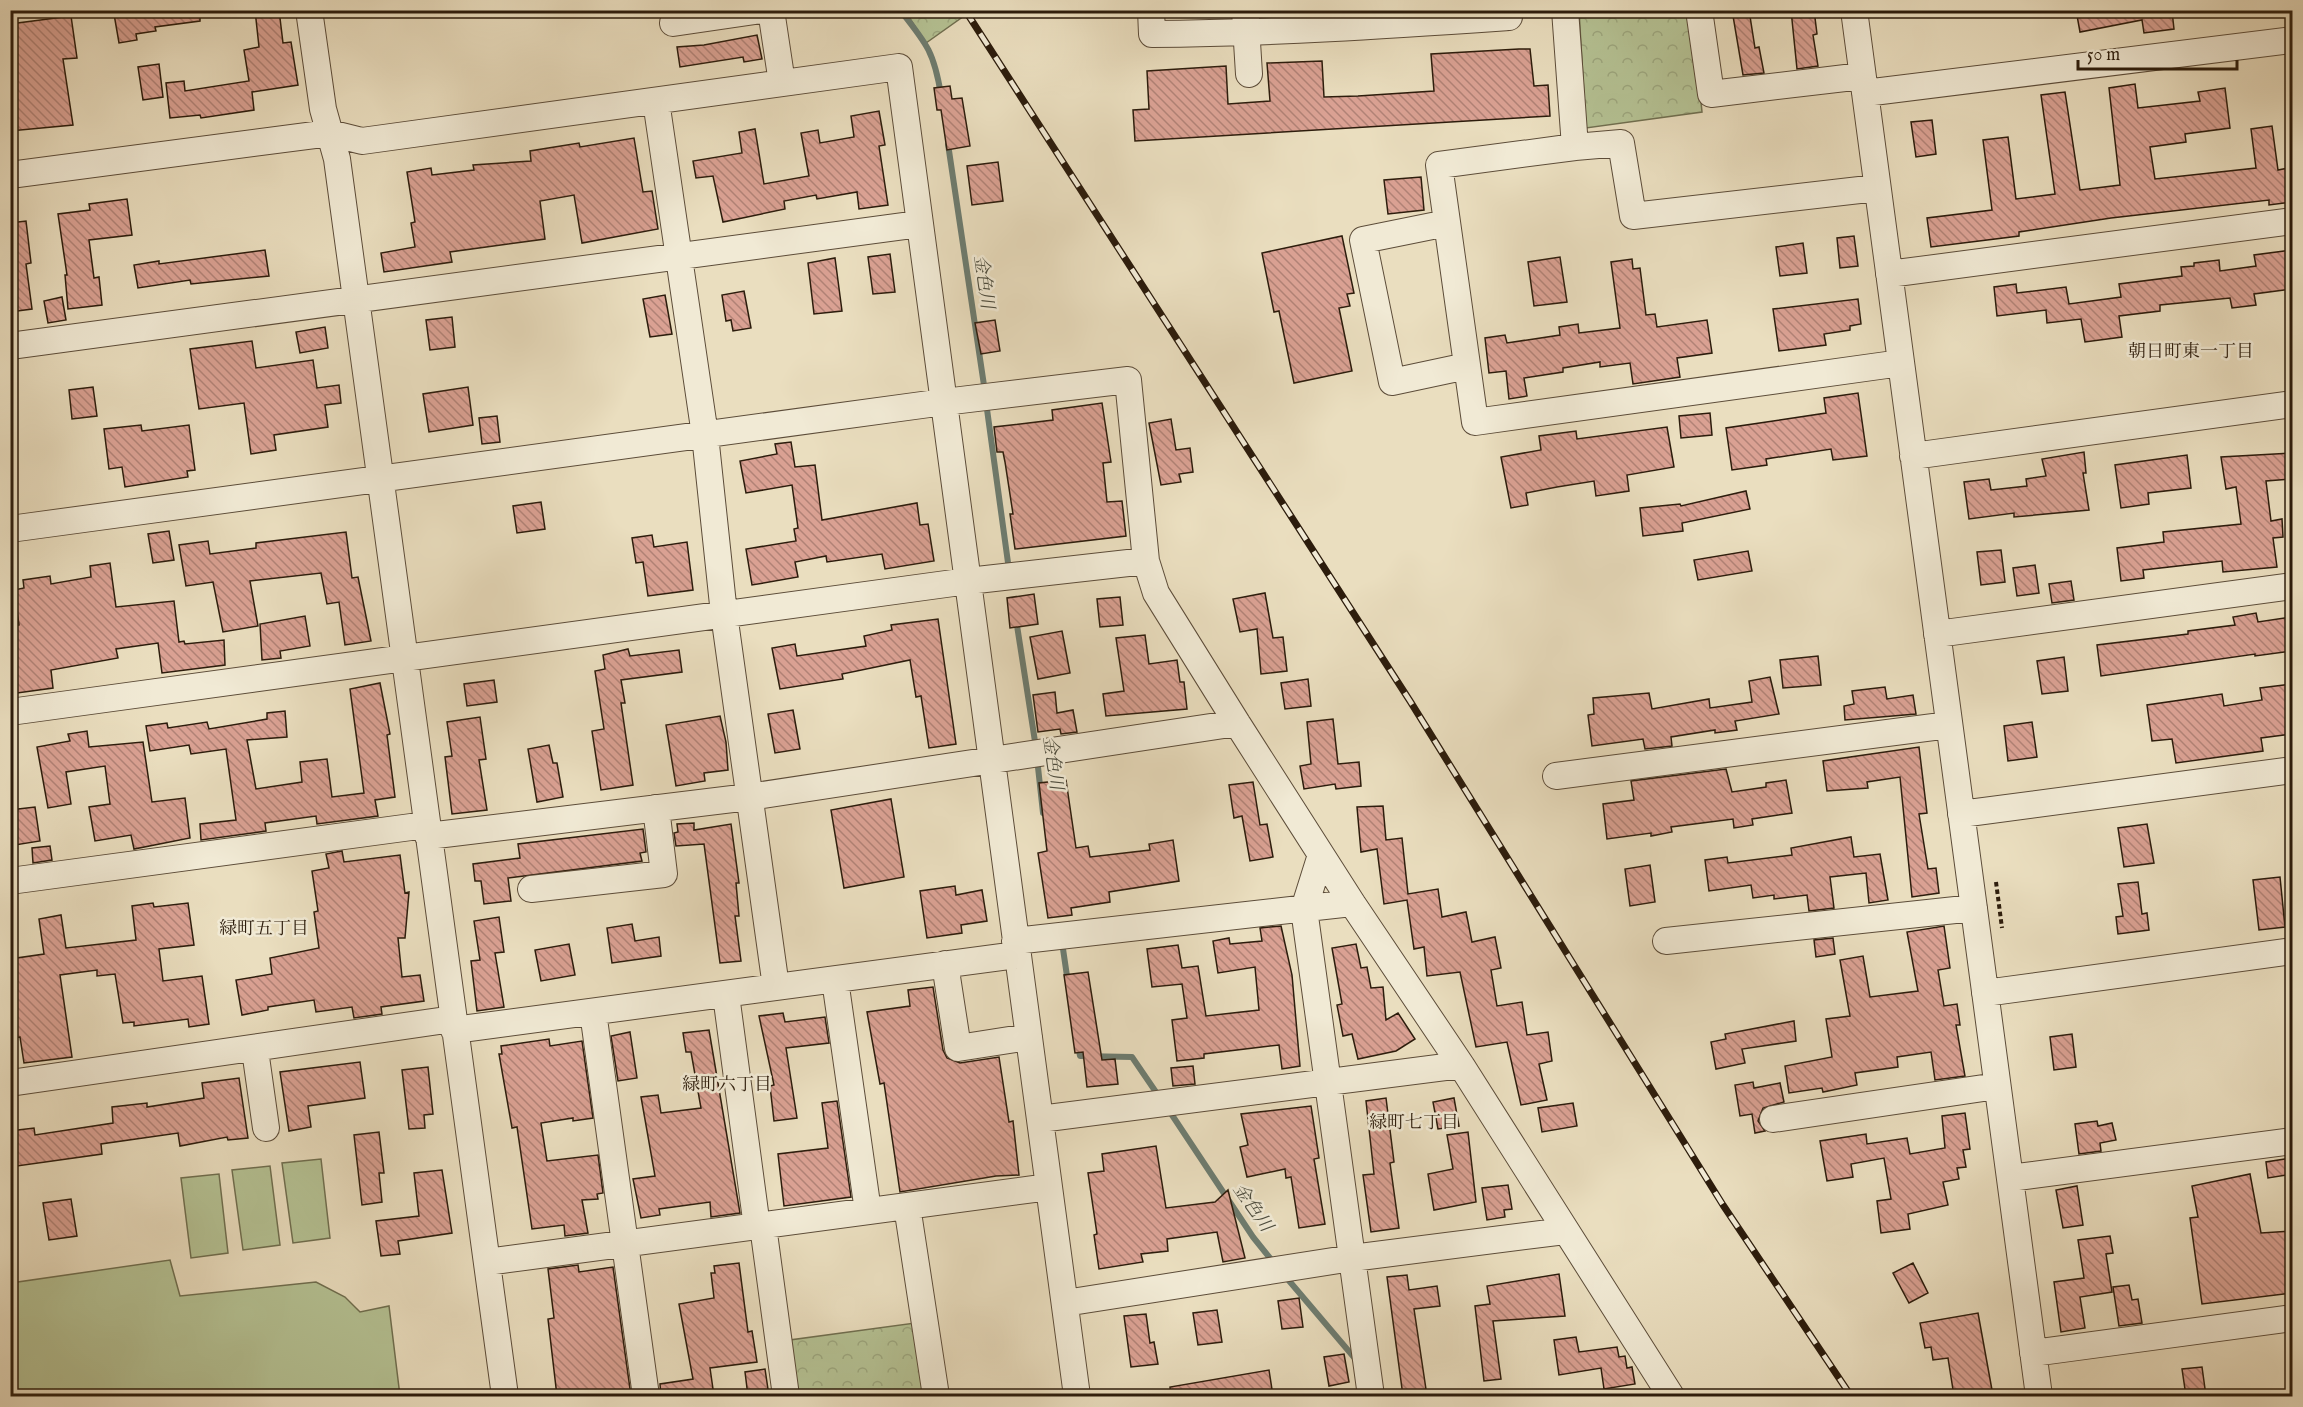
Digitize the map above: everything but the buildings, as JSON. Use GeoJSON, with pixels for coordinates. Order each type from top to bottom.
{"type":"FeatureCollection","features":[{"type":"Feature","properties":{"kind":"street"},"geometry":{"type":"LineString","coordinates":[[309,10],[323,109],[337,159],[505,1396]]}},
{"type":"Feature","properties":{"kind":"street"},"geometry":{"type":"LineString","coordinates":[[673,22],[762,10]]}},
{"type":"Feature","properties":{"kind":"street"},"geometry":{"type":"LineString","coordinates":[[771,10],[782,83]]}},
{"type":"Feature","properties":{"kind":"street"},"geometry":{"type":"LineString","coordinates":[[1151,10],[1152,34],[1246,22],[1403,17],[1509,17],[1509,10]]}},
{"type":"Feature","properties":{"kind":"street"},"geometry":{"type":"LineString","coordinates":[[1565,10],[1575,147]]}},
{"type":"Feature","properties":{"kind":"street"},"geometry":{"type":"LineString","coordinates":[[1699,10],[1711,94],[1864,85],[2292,40]]}},
{"type":"Feature","properties":{"kind":"street"},"geometry":{"type":"LineString","coordinates":[[1854,10],[2039,1396]]}},
{"type":"Feature","properties":{"kind":"street"},"geometry":{"type":"LineString","coordinates":[[1246,22],[1249,74]]}},
{"type":"Feature","properties":{"kind":"street"},"geometry":{"type":"LineString","coordinates":[[10,175],[330,133],[362,141],[900,67],[919,224],[1077,1396]]}},
{"type":"Feature","properties":{"kind":"street"},"geometry":{"type":"LineString","coordinates":[[656,101],[705,435],[724,614],[776,987]]}},
{"type":"Feature","properties":{"kind":"street"},"geometry":{"type":"LineString","coordinates":[[1877,188],[1633,216],[1621,143],[1438,165],[1475,422],[1901,363]]}},
{"type":"Feature","properties":{"kind":"street"},"geometry":{"type":"LineString","coordinates":[[1889,273],[2292,221]]}},
{"type":"Feature","properties":{"kind":"street"},"geometry":{"type":"LineString","coordinates":[[1447,223],[1363,240],[1392,382],[1467,366]]}},
{"type":"Feature","properties":{"kind":"street"},"geometry":{"type":"LineString","coordinates":[[10,346],[919,224]]}},
{"type":"Feature","properties":{"kind":"street"},"geometry":{"type":"LineString","coordinates":[[10,529],[944,402],[1128,380],[1146,561],[1156,592],[1321,855],[1461,1065],[1564,1231],[1671,1396]]}},
{"type":"Feature","properties":{"kind":"street"},"geometry":{"type":"LineString","coordinates":[[1913,456],[2292,404]]}},
{"type":"Feature","properties":{"kind":"street"},"geometry":{"type":"LineString","coordinates":[[10,712],[968,581],[1146,561]]}},
{"type":"Feature","properties":{"kind":"street"},"geometry":{"type":"LineString","coordinates":[[1937,634],[2292,586]]}},
{"type":"Feature","properties":{"kind":"street"},"geometry":{"type":"LineString","coordinates":[[10,881],[427,831],[749,797],[992,762],[1237,723]]}},
{"type":"Feature","properties":{"kind":"street"},"geometry":{"type":"LineString","coordinates":[[1556,776],[1949,725]]}},
{"type":"Feature","properties":{"kind":"street"},"geometry":{"type":"LineString","coordinates":[[1961,814],[2292,770]]}},
{"type":"Feature","properties":{"kind":"street"},"geometry":{"type":"LineString","coordinates":[[531,889],[664,874],[656,808]]}},
{"type":"Feature","properties":{"kind":"street"},"geometry":{"type":"LineString","coordinates":[[1321,855],[1304,909],[1371,1396]]}},
{"type":"Feature","properties":{"kind":"street"},"geometry":{"type":"LineString","coordinates":[[10,1083],[453,1024],[593,1012],[726,995],[945,964],[1016,948],[1352,903]]}},
{"type":"Feature","properties":{"kind":"street"},"geometry":{"type":"LineString","coordinates":[[1666,941],[1974,908]]}},
{"type":"Feature","properties":{"kind":"street"},"geometry":{"type":"LineString","coordinates":[[1985,993],[2292,951]]}},
{"type":"Feature","properties":{"kind":"street"},"geometry":{"type":"LineString","coordinates":[[945,964],[958,1048],[1029,1037]]}},
{"type":"Feature","properties":{"kind":"street"},"geometry":{"type":"LineString","coordinates":[[835,980],[868,1211]]}},
{"type":"Feature","properties":{"kind":"street"},"geometry":{"type":"LineString","coordinates":[[726,995],[786,1396]]}},
{"type":"Feature","properties":{"kind":"street"},"geometry":{"type":"LineString","coordinates":[[593,1012],[646,1396]]}},
{"type":"Feature","properties":{"kind":"street"},"geometry":{"type":"LineString","coordinates":[[255,1050],[266,1128]]}},
{"type":"Feature","properties":{"kind":"street"},"geometry":{"type":"LineString","coordinates":[[1040,1119],[1461,1065]]}},
{"type":"Feature","properties":{"kind":"street"},"geometry":{"type":"LineString","coordinates":[[1773,1119],[1997,1086]]}},
{"type":"Feature","properties":{"kind":"street"},"geometry":{"type":"LineString","coordinates":[[2010,1178],[2292,1141]]}},
{"type":"Feature","properties":{"kind":"street"},"geometry":{"type":"LineString","coordinates":[[487,1262],[1049,1187]]}},
{"type":"Feature","properties":{"kind":"street"},"geometry":{"type":"LineString","coordinates":[[907,1206],[936,1396]]}},
{"type":"Feature","properties":{"kind":"street"},"geometry":{"type":"LineString","coordinates":[[1065,1303],[1352,1258],[1564,1231]]}},
{"type":"Feature","properties":{"kind":"street"},"geometry":{"type":"LineString","coordinates":[[2033,1353],[2292,1318]]}},
{"type":"Feature","properties":{"kind":"green space"},"geometry":{"type":"Polygon","coordinates":[[[905,11],[971,11],[926,43],[905,11]]]}},
{"type":"Feature","properties":{"kind":"green space"},"geometry":{"type":"Polygon","coordinates":[[[1579,11],[1692,11],[1702,112],[1586,128],[1579,11]]]}},
{"type":"Feature","properties":{"kind":"green space"},"geometry":{"type":"Polygon","coordinates":[[[321,1159],[330,1238],[293,1243],[282,1163],[321,1159]]]}},
{"type":"Feature","properties":{"kind":"green space"},"geometry":{"type":"Polygon","coordinates":[[[270,1166],[280,1245],[243,1250],[232,1170],[270,1166]]]}},
{"type":"Feature","properties":{"kind":"green space"},"geometry":{"type":"Polygon","coordinates":[[[219,1174],[228,1253],[191,1258],[181,1178],[219,1174]]]}},
{"type":"Feature","properties":{"kind":"green space"},"geometry":{"type":"Polygon","coordinates":[[[170,1260],[180,1296],[316,1282],[345,1297],[360,1312],[389,1306],[400,1396],[11,1396],[11,1283],[170,1260]]]}},
{"type":"Feature","properties":{"kind":"green space"},"geometry":{"type":"Polygon","coordinates":[[[915,1323],[926,1396],[799,1396],[790,1340],[915,1323]]]}},
{"type":"Feature","properties":{"kind":"waterway","name":"金色川"},"geometry":{"type":"LineString","coordinates":[[900,10],[928,49],[941,95]]}},
{"type":"Feature","properties":{"kind":"waterway","name":"金色川"},"geometry":{"type":"LineString","coordinates":[[948,144],[985,392]]}},
{"type":"Feature","properties":{"kind":"waterway","name":"金色川"},"geometry":{"type":"LineString","coordinates":[[986,402],[1009,570]]}},
{"type":"Feature","properties":{"kind":"waterway","name":"金色川"},"geometry":{"type":"LineString","coordinates":[[1016,619],[1036,748]]}},
{"type":"Feature","properties":{"kind":"waterway","name":"金色川"},"geometry":{"type":"LineString","coordinates":[[1037,758],[1043,813]]}},
{"type":"Feature","properties":{"kind":"waterway","name":"金色川"},"geometry":{"type":"LineString","coordinates":[[1062,942],[1068,983]]}},
{"type":"Feature","properties":{"kind":"waterway","name":"金色川"},"geometry":{"type":"LineString","coordinates":[[1078,1046],[1080,1056],[1132,1057],[1160,1098]]}},
{"type":"Feature","properties":{"kind":"waterway","name":"金色川"},"geometry":{"type":"LineString","coordinates":[[1168,1109],[1253,1237],[1274,1263]]}},
{"type":"Feature","properties":{"kind":"waterway","name":"金色川"},"geometry":{"type":"LineString","coordinates":[[1285,1276],[1358,1362]]}},
{"type":"Feature","properties":{"kind":"railway"},"geometry":{"type":"LineString","coordinates":[[965,10],[1410,701],[1723,1205],[1851,1396]]}},
{"type":"Feature","properties":{"kind":"district","name":"朝日町東一丁目"},"geometry":{"type":"Point","coordinates":[2191,352]}},
{"type":"Feature","properties":{"kind":"district","name":"緑町五丁目"},"geometry":{"type":"Point","coordinates":[264,929]}},
{"type":"Feature","properties":{"kind":"district","name":"緑町六丁目"},"geometry":{"type":"Point","coordinates":[727,1085]}},
{"type":"Feature","properties":{"kind":"district","name":"緑町七丁目"},"geometry":{"type":"Point","coordinates":[1414,1123]}}]}
